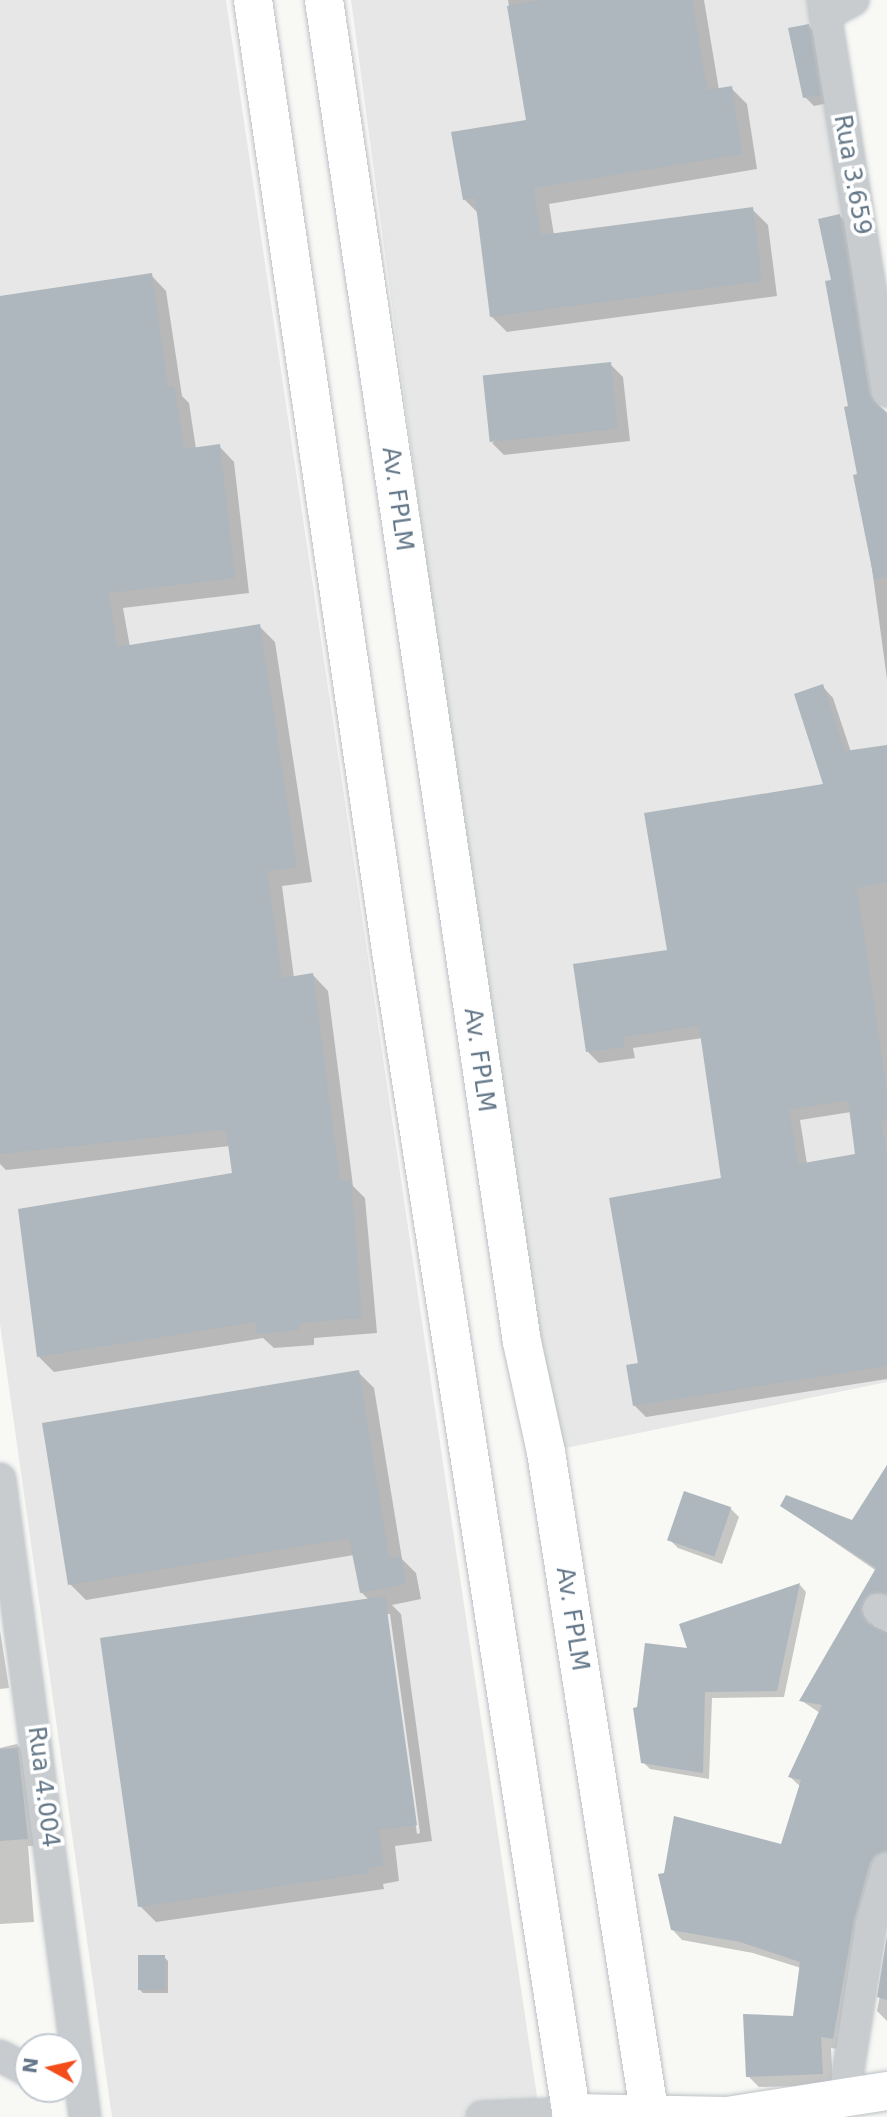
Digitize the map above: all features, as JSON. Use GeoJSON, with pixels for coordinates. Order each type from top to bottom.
{"type":"FeatureCollection","features":[{"type":"Feature","properties":{"kind":"main road"},"geometry":{"type":"LineString","coordinates":[[253,0],[395,978],[571,2115],[727,2116],[887,2091]]}},
{"type":"Feature","properties":{"kind":"main road","name":"Av. FPLM"},"geometry":{"type":"LineString","coordinates":[[324,0],[522,1342],[546,1452],[650,2117]]}},
{"type":"Feature","properties":{"kind":"street"},"geometry":{"type":"LineString","coordinates":[[824,7],[853,0]]}},
{"type":"Feature","properties":{"kind":"street","name":"Rua 3.659"},"geometry":{"type":"LineString","coordinates":[[824,7],[887,392]]}},
{"type":"Feature","properties":{"kind":"street","name":"Rua 4.004"},"geometry":{"type":"LineString","coordinates":[[0,1479],[70,2033]]}},
{"type":"Feature","properties":{"kind":"street"},"geometry":{"type":"LineString","coordinates":[[844,2097],[872,1924],[887,1868]]}},
{"type":"Feature","properties":{"kind":"street"},"geometry":{"type":"LineString","coordinates":[[482,2117],[571,2115]]}},
{"type":"Feature","properties":{"kind":"shaded area"},"geometry":{"type":"Polygon","coordinates":[[[0,0],[226,0],[540,2117],[112,2117],[0,1324],[0,0]]]}},
{"type":"Feature","properties":{"kind":"shaded area"},"geometry":{"type":"Polygon","coordinates":[[[351,0],[816,0],[887,532],[887,1382],[546,1452],[351,0]]]}},
{"type":"Feature","properties":{"kind":"building"},"geometry":{"type":"Polygon","coordinates":[[[541,0],[692,0],[707,90],[732,86],[742,154],[534,188],[541,235],[753,207],[762,281],[490,317],[475,198],[463,200],[451,132],[526,120],[507,6],[541,0]]]}},
{"type":"Feature","properties":{"kind":"building"},"geometry":{"type":"Polygon","coordinates":[[[809,24],[821,95],[803,98],[788,28],[809,24]]]}},
{"type":"Feature","properties":{"kind":"building"},"geometry":{"type":"Polygon","coordinates":[[[840,214],[870,395],[887,414],[887,577],[874,579],[853,475],[857,474],[844,407],[848,406],[825,281],[831,280],[818,219],[840,214]]]}},
{"type":"Feature","properties":{"kind":"building"},"geometry":{"type":"Polygon","coordinates":[[[152,273],[168,387],[174,386],[184,449],[220,444],[235,578],[109,593],[117,647],[260,624],[297,867],[267,871],[282,978],[313,973],[340,1181],[351,1180],[362,1318],[299,1323],[300,1330],[257,1334],[256,1322],[37,1357],[18,1209],[232,1173],[226,1130],[0,1154],[0,296],[152,273]]]}},
{"type":"Feature","properties":{"kind":"building"},"geometry":{"type":"Polygon","coordinates":[[[611,362],[618,429],[490,442],[483,375],[611,362]]]}},
{"type":"Feature","properties":{"kind":"building"},"geometry":{"type":"Polygon","coordinates":[[[823,684],[845,751],[887,745],[887,882],[857,888],[887,1092],[887,1119],[881,1120],[887,1155],[887,1366],[633,1406],[626,1365],[638,1363],[609,1198],[721,1178],[699,1026],[623,1037],[625,1047],[586,1052],[573,964],[667,950],[644,813],[823,784],[794,694],[823,684]],[[848,1100],[789,1110],[798,1164],[855,1154],[848,1100]]]}},
{"type":"Feature","properties":{"kind":"building"},"geometry":{"type":"Polygon","coordinates":[[[359,1370],[389,1558],[401,1556],[406,1584],[360,1593],[349,1538],[68,1585],[42,1423],[359,1370]]]}},
{"type":"Feature","properties":{"kind":"building"},"geometry":{"type":"Polygon","coordinates":[[[887,1465],[887,1594],[870,1594],[861,1609],[868,1623],[887,1632],[887,1851],[875,1855],[870,1863],[854,1921],[833,2039],[821,2037],[823,2074],[746,2077],[743,2014],[793,2016],[800,1962],[740,1942],[671,1930],[658,1874],[664,1873],[674,1816],[781,1844],[801,1780],[788,1777],[822,1705],[799,1701],[876,1568],[780,1506],[786,1495],[852,1520],[887,1465]]]}},
{"type":"Feature","properties":{"kind":"building"},"geometry":{"type":"Polygon","coordinates":[[[684,1491],[731,1507],[714,1556],[667,1540],[684,1491]]]}},
{"type":"Feature","properties":{"kind":"building"},"geometry":{"type":"Polygon","coordinates":[[[800,1583],[777,1691],[705,1692],[703,1773],[641,1763],[633,1708],[637,1707],[645,1643],[687,1648],[679,1624],[800,1583]]]}},
{"type":"Feature","properties":{"kind":"building"},"geometry":{"type":"Polygon","coordinates":[[[385,1596],[417,1825],[379,1830],[384,1865],[368,1868],[369,1873],[138,1907],[100,1638],[385,1596]]]}},
{"type":"Feature","properties":{"kind":"building"},"geometry":{"type":"Polygon","coordinates":[[[18,1748],[28,1839],[0,1841],[0,1749],[18,1748]]]}},
{"type":"Feature","properties":{"kind":"building"},"geometry":{"type":"Polygon","coordinates":[[[887,1935],[887,2000],[877,1997],[887,1935]]]}},
{"type":"Feature","properties":{"kind":"building"},"geometry":{"type":"Polygon","coordinates":[[[138,1955],[165,1955],[165,1990],[138,1990],[138,1955]]]}}]}
